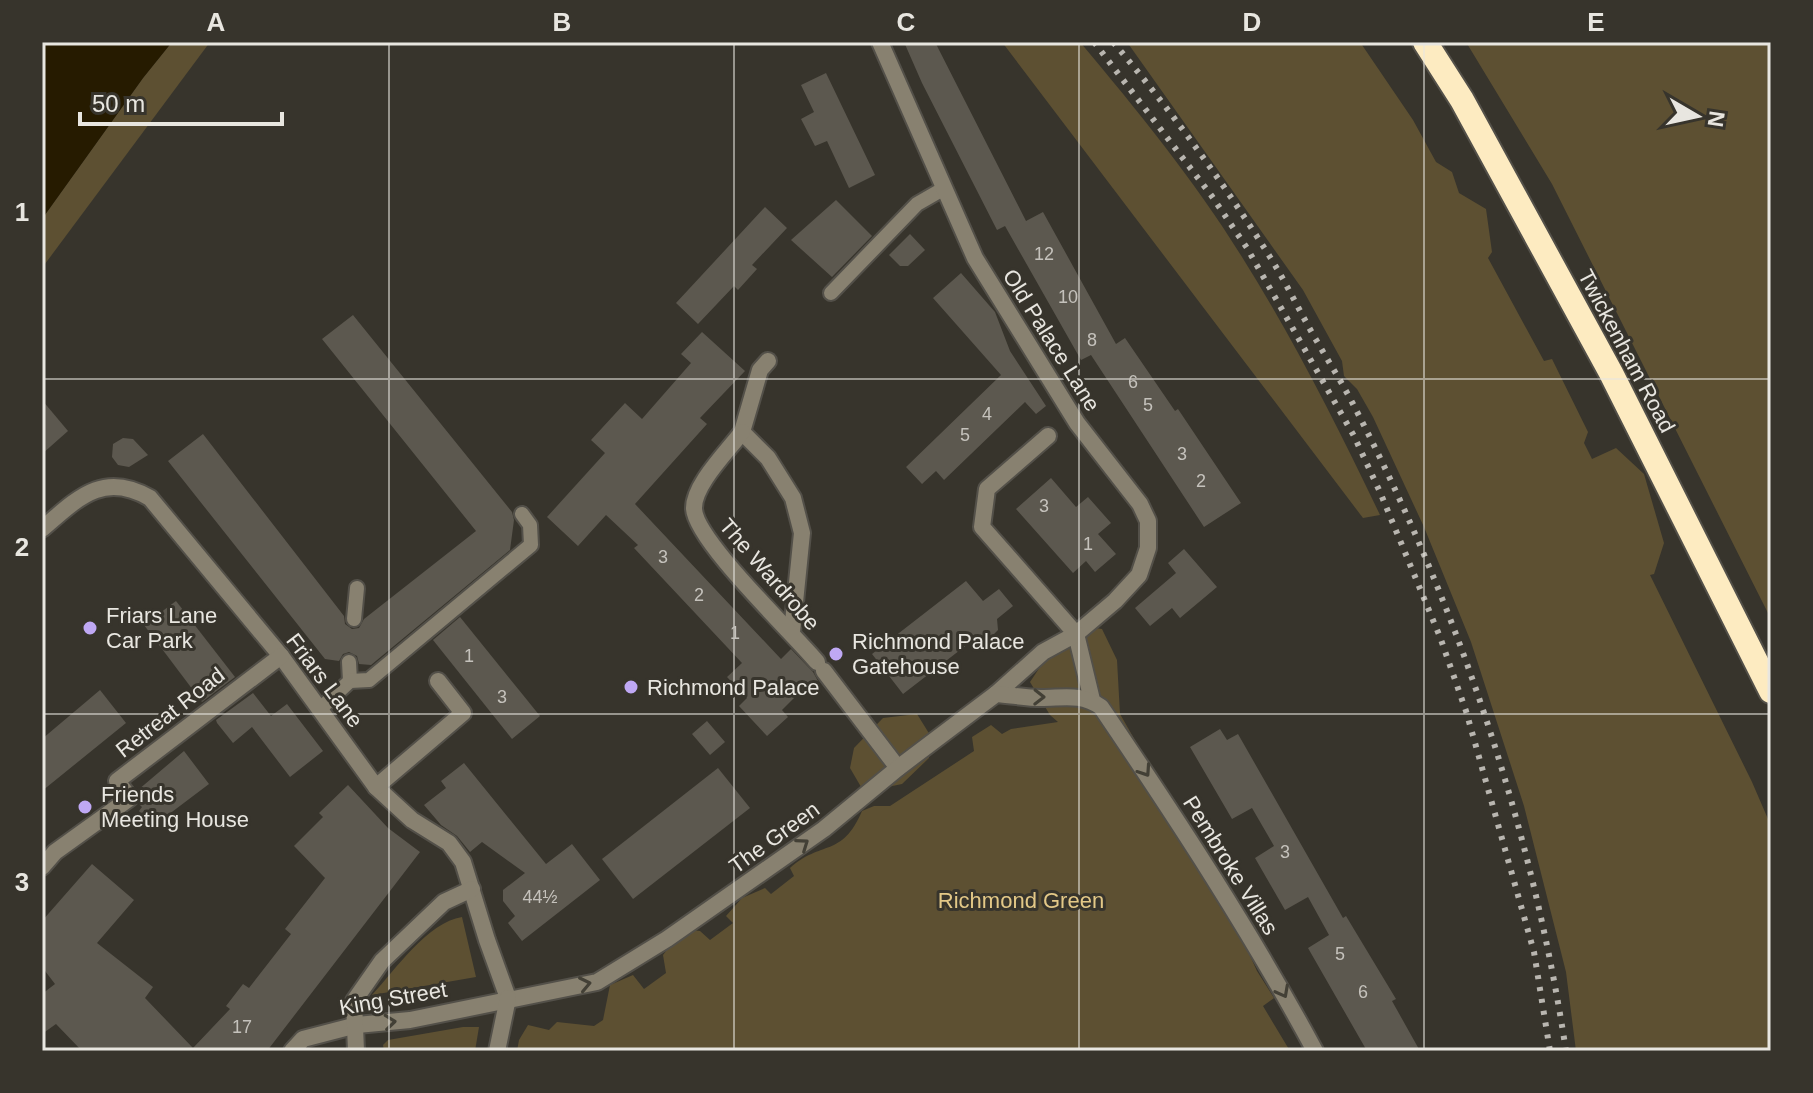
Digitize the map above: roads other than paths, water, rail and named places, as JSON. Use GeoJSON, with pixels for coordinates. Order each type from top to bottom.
{"type":"FeatureCollection","features":[{"type":"Feature","properties":{"kind":"highway","name":"Twickenham Road"},"geometry":{"type":"LineString","coordinates":[[1425,42],[1462,100],[1611,373],[1771,691]]}},
{"type":"Feature","properties":{"kind":"street","name":"Old Palace Lane"},"geometry":{"type":"LineString","coordinates":[[880,42],[975,258],[1077,423],[1140,504],[1148,521],[1148,548],[1139,575],[1115,601],[1076,634],[1043,652],[996,694]]}},
{"type":"Feature","properties":{"kind":"street"},"geometry":{"type":"LineString","coordinates":[[768,361],[760,370],[742,432],[768,458],[793,498],[802,533],[792,632]]}},
{"type":"Feature","properties":{"kind":"street","name":"The Wardrobe"},"geometry":{"type":"LineString","coordinates":[[742,432],[702,484],[694,509],[701,529],[733,570],[821,666],[898,768]]}},
{"type":"Feature","properties":{"kind":"street"},"geometry":{"type":"LineString","coordinates":[[1048,436],[987,489],[982,527],[1076,634],[1096,703]]}},
{"type":"Feature","properties":{"kind":"street","name":"Friars Lane"},"geometry":{"type":"LineString","coordinates":[[42,529],[78,499],[112,485],[132,488],[150,498],[281,656],[376,787],[412,820],[449,843],[463,862],[508,998]]}},
{"type":"Feature","properties":{"kind":"street","name":"Retreat Road"},"geometry":{"type":"LineString","coordinates":[[42,867],[55,852],[130,798],[117,781],[281,656]]}},
{"type":"Feature","properties":{"kind":"street"},"geometry":{"type":"LineString","coordinates":[[376,787],[463,713],[438,681]]}},
{"type":"Feature","properties":{"kind":"street"},"geometry":{"type":"LineString","coordinates":[[996,694],[1039,698],[1075,696],[1096,703]]}},
{"type":"Feature","properties":{"kind":"street","name":"The Green"},"geometry":{"type":"LineString","coordinates":[[508,998],[597,982],[667,939],[824,829],[996,694]]}},
{"type":"Feature","properties":{"kind":"street","name":"Pembroke Villas"},"geometry":{"type":"LineString","coordinates":[[1096,703],[1187,834],[1275,977],[1315,1051]]}},
{"type":"Feature","properties":{"kind":"street"},"geometry":{"type":"LineString","coordinates":[[356,1051],[354,1001],[382,961],[444,902],[472,889]]}},
{"type":"Feature","properties":{"kind":"street"},"geometry":{"type":"LineString","coordinates":[[497,1051],[508,998]]}},
{"type":"Feature","properties":{"kind":"street","name":"King Street"},"geometry":{"type":"LineString","coordinates":[[292,1051],[303,1039],[357,1025],[410,1020],[508,998]]}},
{"type":"Feature","properties":{"kind":"lane"},"geometry":{"type":"LineString","coordinates":[[831,293],[917,204],[943,189]]}},
{"type":"Feature","properties":{"kind":"lane"},"geometry":{"type":"LineString","coordinates":[[321,708],[350,681],[369,680],[531,545],[530,525],[522,514]]}},
{"type":"Feature","properties":{"kind":"lane"},"geometry":{"type":"LineString","coordinates":[[354,619],[357,588]]}},
{"type":"Feature","properties":{"kind":"lane"},"geometry":{"type":"LineString","coordinates":[[349,662],[350,681]]}},
{"type":"Feature","properties":{"kind":"railway"},"geometry":{"type":"LineString","coordinates":[[1094,42],[1211,195],[1247,248],[1354,436],[1380,492],[1440,637],[1466,711],[1534,952],[1550,1051]]}},
{"type":"Feature","properties":{"kind":"railway"},"geometry":{"type":"LineString","coordinates":[[1113,42],[1195,146],[1270,257],[1348,395],[1391,481],[1458,638],[1486,719],[1533,884],[1566,1051]]}},
{"type":"Feature","properties":{"kind":"place","name":"Friars Lane Car Park"},"geometry":{"type":"Point","coordinates":[90,628]}},
{"type":"Feature","properties":{"kind":"place","name":"Richmond Palace Gatehouse"},"geometry":{"type":"Point","coordinates":[836,654]}},
{"type":"Feature","properties":{"kind":"place","name":"Richmond Palace"},"geometry":{"type":"Point","coordinates":[631,687]}},
{"type":"Feature","properties":{"kind":"place","name":"Friends Meeting House"},"geometry":{"type":"Point","coordinates":[85,807]}},
{"type":"Feature","properties":{"kind":"park label","name":"Richmond Green"},"geometry":{"type":"Point","coordinates":[1021,900]}}]}
